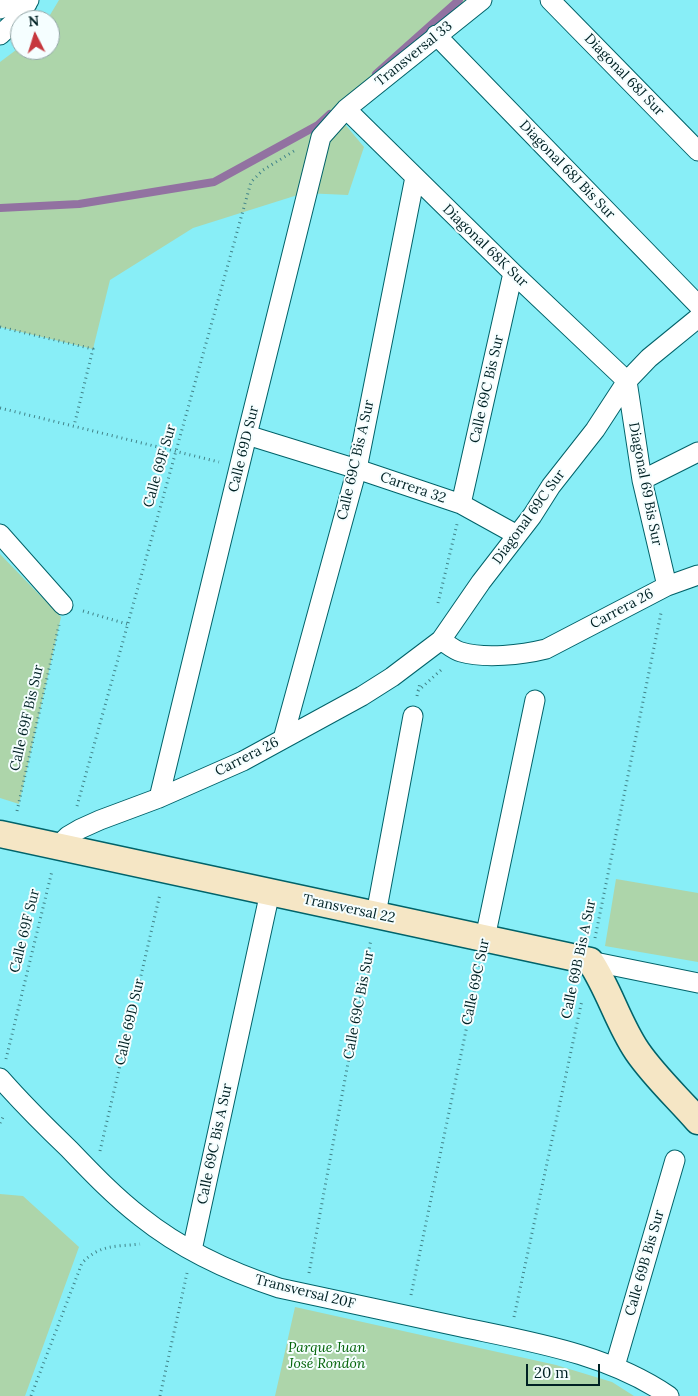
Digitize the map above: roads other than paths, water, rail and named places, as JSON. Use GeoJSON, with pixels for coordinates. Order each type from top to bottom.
{"type":"FeatureCollection","features":[{"type":"Feature","properties":{"kind":"street","name":"Transversal 33"},"geometry":{"type":"LineString","coordinates":[[346,109],[482,0]]}},
{"type":"Feature","properties":{"kind":"street","name":"Diagonal 68J Sur"},"geometry":{"type":"LineString","coordinates":[[550,0],[698,151]]}},
{"type":"Feature","properties":{"kind":"street"},"geometry":{"type":"LineString","coordinates":[[0,9],[8,5],[28,2]]}},
{"type":"Feature","properties":{"kind":"street"},"geometry":{"type":"LineString","coordinates":[[7,29],[28,2]]}},
{"type":"Feature","properties":{"kind":"street","name":"Diagonal 68J Bis Sur"},"geometry":{"type":"LineString","coordinates":[[436,35],[698,305]]}},
{"type":"Feature","properties":{"kind":"street","name":"Calle 69D Sur"},"geometry":{"type":"LineString","coordinates":[[159,798],[246,435],[321,137],[346,109]]}},
{"type":"Feature","properties":{"kind":"street","name":"Diagonal 68K Sur"},"geometry":{"type":"LineString","coordinates":[[346,109],[626,381]]}},
{"type":"Feature","properties":{"kind":"street","name":"Calle 69C Bis A Sur"},"geometry":{"type":"LineString","coordinates":[[283,739],[357,468],[416,177]]}},
{"type":"Feature","properties":{"kind":"street","name":"Calle 69C Bis Sur"},"geometry":{"type":"LineString","coordinates":[[461,504],[513,273]]}},
{"type":"Feature","properties":{"kind":"street","name":"Diagonal 69C Sur"},"geometry":{"type":"LineString","coordinates":[[434,645],[532,516],[551,486],[595,430],[626,381],[649,358],[698,318]]}},
{"type":"Feature","properties":{"kind":"street","name":"Diagonal 69 Bis Sur"},"geometry":{"type":"LineString","coordinates":[[626,381],[642,480],[667,586]]}},
{"type":"Feature","properties":{"kind":"street","name":"Carrera 32"},"geometry":{"type":"LineString","coordinates":[[246,435],[357,468],[461,504],[517,535]]}},
{"type":"Feature","properties":{"kind":"street"},"geometry":{"type":"LineString","coordinates":[[642,480],[698,452]]}},
{"type":"Feature","properties":{"kind":"street"},"geometry":{"type":"LineString","coordinates":[[0,534],[63,605]]}},
{"type":"Feature","properties":{"kind":"street","name":"Carrera 26"},"geometry":{"type":"LineString","coordinates":[[63,841],[100,820],[159,798],[244,761],[392,677],[434,645],[460,652],[488,655],[526,654],[546,649],[667,586],[698,575]]}},
{"type":"Feature","properties":{"kind":"street","name":"Calle 69C Sur"},"geometry":{"type":"LineString","coordinates":[[485,938],[535,700]]}},
{"type":"Feature","properties":{"kind":"street"},"geometry":{"type":"LineString","coordinates":[[376,914],[413,716]]}},
{"type":"Feature","properties":{"kind":"street","name":"Transversal 22"},"geometry":{"type":"LineString","coordinates":[[6,835],[63,841],[166,869],[698,983]]}},
{"type":"Feature","properties":{"kind":"street","name":"Calle 69C Bis A Sur"},"geometry":{"type":"LineString","coordinates":[[192,1250],[270,892]]}},
{"type":"Feature","properties":{"kind":"street"},"geometry":{"type":"LineString","coordinates":[[590,961],[605,986],[637,1052],[698,1121]]}},
{"type":"Feature","properties":{"kind":"street","name":"Transversal 20F"},"geometry":{"type":"LineString","coordinates":[[0,1079],[95,1175],[142,1218],[175,1241],[250,1279],[305,1294],[510,1337],[585,1355],[615,1366],[669,1396]]}},
{"type":"Feature","properties":{"kind":"street","name":"Calle 69B Bis Sur"},"geometry":{"type":"LineString","coordinates":[[615,1366],[675,1160]]}},
{"type":"Feature","properties":{"kind":"waterway"},"geometry":{"type":"LineString","coordinates":[[376,74],[459,0]]}},
{"type":"Feature","properties":{"kind":"waterway"},"geometry":{"type":"LineString","coordinates":[[0,208],[79,204],[214,182],[318,125],[330,114]]}},
{"type":"Feature","properties":{"kind":"park label","name":"Parque Juan José Rondón"},"geometry":{"type":"Point","coordinates":[327,1356]}}]}
